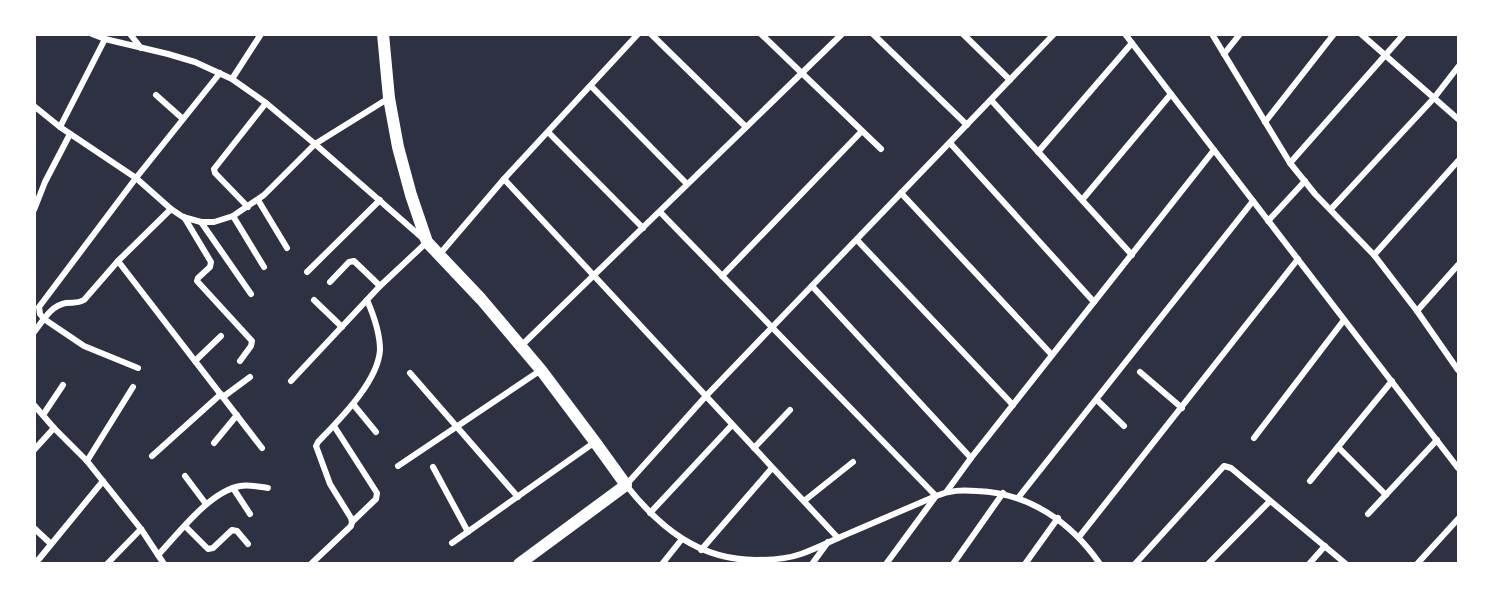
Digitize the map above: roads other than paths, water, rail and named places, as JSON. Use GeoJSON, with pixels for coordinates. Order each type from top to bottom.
{"type":"FeatureCollection","features":[{"type":"Feature","properties":{"kind":"main road"},"geometry":{"type":"LineString","coordinates":[[384,34],[389,98],[400,157],[427,242],[541,370],[626,485],[520,563]]}},
{"type":"Feature","properties":{"kind":"street"},"geometry":{"type":"LineString","coordinates":[[92,34],[195,62],[232,79],[266,103],[427,242],[380,286],[291,381]]}},
{"type":"Feature","properties":{"kind":"street"},"geometry":{"type":"LineString","coordinates":[[130,34],[141,48]]}},
{"type":"Feature","properties":{"kind":"street"},"geometry":{"type":"LineString","coordinates":[[232,79],[261,34]]}},
{"type":"Feature","properties":{"kind":"street"},"geometry":{"type":"LineString","coordinates":[[439,255],[504,179],[638,34]]}},
{"type":"Feature","properties":{"kind":"street"},"geometry":{"type":"LineString","coordinates":[[651,34],[746,127]]}},
{"type":"Feature","properties":{"kind":"street"},"geometry":{"type":"LineString","coordinates":[[761,34],[880,149]]}},
{"type":"Feature","properties":{"kind":"street"},"geometry":{"type":"LineString","coordinates":[[521,346],[842,34]]}},
{"type":"Feature","properties":{"kind":"street"},"geometry":{"type":"LineString","coordinates":[[873,34],[967,125]]}},
{"type":"Feature","properties":{"kind":"street"},"geometry":{"type":"LineString","coordinates":[[963,34],[1010,80]]}},
{"type":"Feature","properties":{"kind":"street"},"geometry":{"type":"LineString","coordinates":[[1054,34],[706,396],[626,485],[650,513],[682,539],[701,550],[740,562],[771,560],[801,554],[947,491],[970,490],[1003,493],[1043,508],[1079,537],[1099,563]]}},
{"type":"Feature","properties":{"kind":"street"},"geometry":{"type":"LineString","coordinates":[[1125,34],[1458,468]]}},
{"type":"Feature","properties":{"kind":"street"},"geometry":{"type":"LineString","coordinates":[[1212,34],[1290,163],[1374,255],[1458,370]]}},
{"type":"Feature","properties":{"kind":"street"},"geometry":{"type":"LineString","coordinates":[[1224,54],[1240,34]]}},
{"type":"Feature","properties":{"kind":"street"},"geometry":{"type":"LineString","coordinates":[[1265,122],[1334,34]]}},
{"type":"Feature","properties":{"kind":"street"},"geometry":{"type":"LineString","coordinates":[[1361,34],[1458,119]]}},
{"type":"Feature","properties":{"kind":"street"},"geometry":{"type":"LineString","coordinates":[[1290,163],[1404,34]]}},
{"type":"Feature","properties":{"kind":"street"},"geometry":{"type":"LineString","coordinates":[[60,127],[105,39]]}},
{"type":"Feature","properties":{"kind":"street"},"geometry":{"type":"LineString","coordinates":[[1038,152],[1132,43]]}},
{"type":"Feature","properties":{"kind":"street"},"geometry":{"type":"LineString","coordinates":[[1331,209],[1434,98],[1458,68]]}},
{"type":"Feature","properties":{"kind":"street"},"geometry":{"type":"LineString","coordinates":[[138,368],[84,346],[44,319],[39,311],[41,303],[136,178],[220,73]]}},
{"type":"Feature","properties":{"kind":"street"},"geometry":{"type":"LineString","coordinates":[[591,86],[687,184]]}},
{"type":"Feature","properties":{"kind":"street"},"geometry":{"type":"LineString","coordinates":[[1082,200],[1171,94]]}},
{"type":"Feature","properties":{"kind":"street"},"geometry":{"type":"LineString","coordinates":[[156,95],[183,119]]}},
{"type":"Feature","properties":{"kind":"street"},"geometry":{"type":"LineString","coordinates":[[34,116],[36,108],[70,134],[136,178],[183,217],[201,222],[214,222],[233,216],[258,200],[315,144],[389,98]]}},
{"type":"Feature","properties":{"kind":"street"},"geometry":{"type":"LineString","coordinates":[[991,100],[1132,255]]}},
{"type":"Feature","properties":{"kind":"street"},"geometry":{"type":"LineString","coordinates":[[248,207],[215,173],[214,169],[266,103]]}},
{"type":"Feature","properties":{"kind":"street"},"geometry":{"type":"LineString","coordinates":[[722,276],[862,131]]}},
{"type":"Feature","properties":{"kind":"street"},"geometry":{"type":"LineString","coordinates":[[548,132],[643,228]]}},
{"type":"Feature","properties":{"kind":"street"},"geometry":{"type":"LineString","coordinates":[[34,210],[45,182],[70,134]]}},
{"type":"Feature","properties":{"kind":"street"},"geometry":{"type":"LineString","coordinates":[[950,143],[1094,302]]}},
{"type":"Feature","properties":{"kind":"street"},"geometry":{"type":"LineString","coordinates":[[947,491],[1214,150]]}},
{"type":"Feature","properties":{"kind":"street"},"geometry":{"type":"LineString","coordinates":[[1374,255],[1458,161]]}},
{"type":"Feature","properties":{"kind":"street"},"geometry":{"type":"LineString","coordinates":[[504,179],[838,538]]}},
{"type":"Feature","properties":{"kind":"street"},"geometry":{"type":"LineString","coordinates":[[1268,221],[1305,181]]}},
{"type":"Feature","properties":{"kind":"street"},"geometry":{"type":"LineString","coordinates":[[901,193],[1052,355]]}},
{"type":"Feature","properties":{"kind":"street"},"geometry":{"type":"LineString","coordinates":[[258,200],[287,248]]}},
{"type":"Feature","properties":{"kind":"street"},"geometry":{"type":"LineString","coordinates":[[308,272],[380,200]]}},
{"type":"Feature","properties":{"kind":"street"},"geometry":{"type":"LineString","coordinates":[[1018,498],[1253,201]]}},
{"type":"Feature","properties":{"kind":"street"},"geometry":{"type":"LineString","coordinates":[[34,332],[49,313],[62,304],[81,302],[118,261],[171,209]]}},
{"type":"Feature","properties":{"kind":"street"},"geometry":{"type":"LineString","coordinates":[[660,212],[936,496]]}},
{"type":"Feature","properties":{"kind":"street"},"geometry":{"type":"LineString","coordinates":[[233,216],[264,267]]}},
{"type":"Feature","properties":{"kind":"street"},"geometry":{"type":"LineString","coordinates":[[183,217],[210,261],[210,267],[198,277],[197,281],[252,341],[240,361]]}},
{"type":"Feature","properties":{"kind":"street"},"geometry":{"type":"LineString","coordinates":[[201,222],[251,294]]}},
{"type":"Feature","properties":{"kind":"street"},"geometry":{"type":"LineString","coordinates":[[857,240],[1013,405]]}},
{"type":"Feature","properties":{"kind":"street"},"geometry":{"type":"LineString","coordinates":[[1079,537],[1298,259]]}},
{"type":"Feature","properties":{"kind":"street"},"geometry":{"type":"LineString","coordinates":[[118,261],[262,448]]}},
{"type":"Feature","properties":{"kind":"street"},"geometry":{"type":"LineString","coordinates":[[330,282],[349,262],[354,261],[380,286]]}},
{"type":"Feature","properties":{"kind":"street"},"geometry":{"type":"LineString","coordinates":[[1417,311],[1458,265]]}},
{"type":"Feature","properties":{"kind":"street"},"geometry":{"type":"LineString","coordinates":[[812,286],[971,458]]}},
{"type":"Feature","properties":{"kind":"street"},"geometry":{"type":"LineString","coordinates":[[314,300],[342,327]]}},
{"type":"Feature","properties":{"kind":"street"},"geometry":{"type":"LineString","coordinates":[[352,522],[330,483],[317,448],[318,442],[353,404],[375,371],[380,352],[379,334],[367,300]]}},
{"type":"Feature","properties":{"kind":"street"},"geometry":{"type":"LineString","coordinates":[[1254,438],[1344,320]]}},
{"type":"Feature","properties":{"kind":"street"},"geometry":{"type":"LineString","coordinates":[[195,361],[221,336]]}},
{"type":"Feature","properties":{"kind":"street"},"geometry":{"type":"LineString","coordinates":[[398,466],[541,370]]}},
{"type":"Feature","properties":{"kind":"street"},"geometry":{"type":"LineString","coordinates":[[1140,372],[1182,408]]}},
{"type":"Feature","properties":{"kind":"street"},"geometry":{"type":"LineString","coordinates":[[410,373],[518,497]]}},
{"type":"Feature","properties":{"kind":"street"},"geometry":{"type":"LineString","coordinates":[[152,456],[222,396],[250,377]]}},
{"type":"Feature","properties":{"kind":"street"},"geometry":{"type":"LineString","coordinates":[[1310,481],[1392,381]]}},
{"type":"Feature","properties":{"kind":"street"},"geometry":{"type":"LineString","coordinates":[[43,415],[63,385]]}},
{"type":"Feature","properties":{"kind":"street"},"geometry":{"type":"LineString","coordinates":[[87,461],[133,387]]}},
{"type":"Feature","properties":{"kind":"street"},"geometry":{"type":"LineString","coordinates":[[1097,400],[1124,426]]}},
{"type":"Feature","properties":{"kind":"street"},"geometry":{"type":"LineString","coordinates":[[353,404],[376,432]]}},
{"type":"Feature","properties":{"kind":"street"},"geometry":{"type":"LineString","coordinates":[[34,405],[87,461],[141,529],[162,563]]}},
{"type":"Feature","properties":{"kind":"street"},"geometry":{"type":"LineString","coordinates":[[754,448],[790,410]]}},
{"type":"Feature","properties":{"kind":"street"},"geometry":{"type":"LineString","coordinates":[[214,443],[237,415]]}},
{"type":"Feature","properties":{"kind":"street"},"geometry":{"type":"LineString","coordinates":[[650,513],[732,425]]}},
{"type":"Feature","properties":{"kind":"street"},"geometry":{"type":"LineString","coordinates":[[311,564],[376,499],[377,493],[334,426]]}},
{"type":"Feature","properties":{"kind":"street"},"geometry":{"type":"LineString","coordinates":[[34,450],[54,428]]}},
{"type":"Feature","properties":{"kind":"street"},"geometry":{"type":"LineString","coordinates":[[1368,514],[1437,440]]}},
{"type":"Feature","properties":{"kind":"street"},"geometry":{"type":"LineString","coordinates":[[452,543],[595,442]]}},
{"type":"Feature","properties":{"kind":"street"},"geometry":{"type":"LineString","coordinates":[[1338,447],[1386,495]]}},
{"type":"Feature","properties":{"kind":"street"},"geometry":{"type":"LineString","coordinates":[[804,501],[853,462]]}},
{"type":"Feature","properties":{"kind":"street"},"geometry":{"type":"LineString","coordinates":[[1135,564],[1224,466],[1231,468],[1346,564]]}},
{"type":"Feature","properties":{"kind":"street"},"geometry":{"type":"LineString","coordinates":[[433,467],[468,532]]}},
{"type":"Feature","properties":{"kind":"street"},"geometry":{"type":"LineString","coordinates":[[701,550],[772,468]]}},
{"type":"Feature","properties":{"kind":"street"},"geometry":{"type":"LineString","coordinates":[[185,476],[206,504]]}},
{"type":"Feature","properties":{"kind":"street"},"geometry":{"type":"LineString","coordinates":[[35,564],[103,481]]}},
{"type":"Feature","properties":{"kind":"street"},"geometry":{"type":"LineString","coordinates":[[158,555],[206,504],[242,485],[268,488]]}},
{"type":"Feature","properties":{"kind":"street"},"geometry":{"type":"LineString","coordinates":[[233,488],[250,514]]}},
{"type":"Feature","properties":{"kind":"street"},"geometry":{"type":"LineString","coordinates":[[953,564],[1003,493]]}},
{"type":"Feature","properties":{"kind":"street"},"geometry":{"type":"LineString","coordinates":[[886,564],[936,496]]}},
{"type":"Feature","properties":{"kind":"street"},"geometry":{"type":"LineString","coordinates":[[1208,564],[1270,501]]}},
{"type":"Feature","properties":{"kind":"street"},"geometry":{"type":"LineString","coordinates":[[1025,564],[1058,518]]}},
{"type":"Feature","properties":{"kind":"street"},"geometry":{"type":"LineString","coordinates":[[1417,564],[1458,519]]}},
{"type":"Feature","properties":{"kind":"street"},"geometry":{"type":"LineString","coordinates":[[185,526],[209,549],[232,530],[237,531],[248,544]]}},
{"type":"Feature","properties":{"kind":"street"},"geometry":{"type":"LineString","coordinates":[[34,528],[51,544]]}},
{"type":"Feature","properties":{"kind":"street"},"geometry":{"type":"LineString","coordinates":[[107,564],[141,529]]}},
{"type":"Feature","properties":{"kind":"street"},"geometry":{"type":"LineString","coordinates":[[662,564],[682,539]]}},
{"type":"Feature","properties":{"kind":"street"},"geometry":{"type":"LineString","coordinates":[[812,564],[828,542]]}},
{"type":"Feature","properties":{"kind":"street"},"geometry":{"type":"LineString","coordinates":[[1309,564],[1325,546]]}}]}
